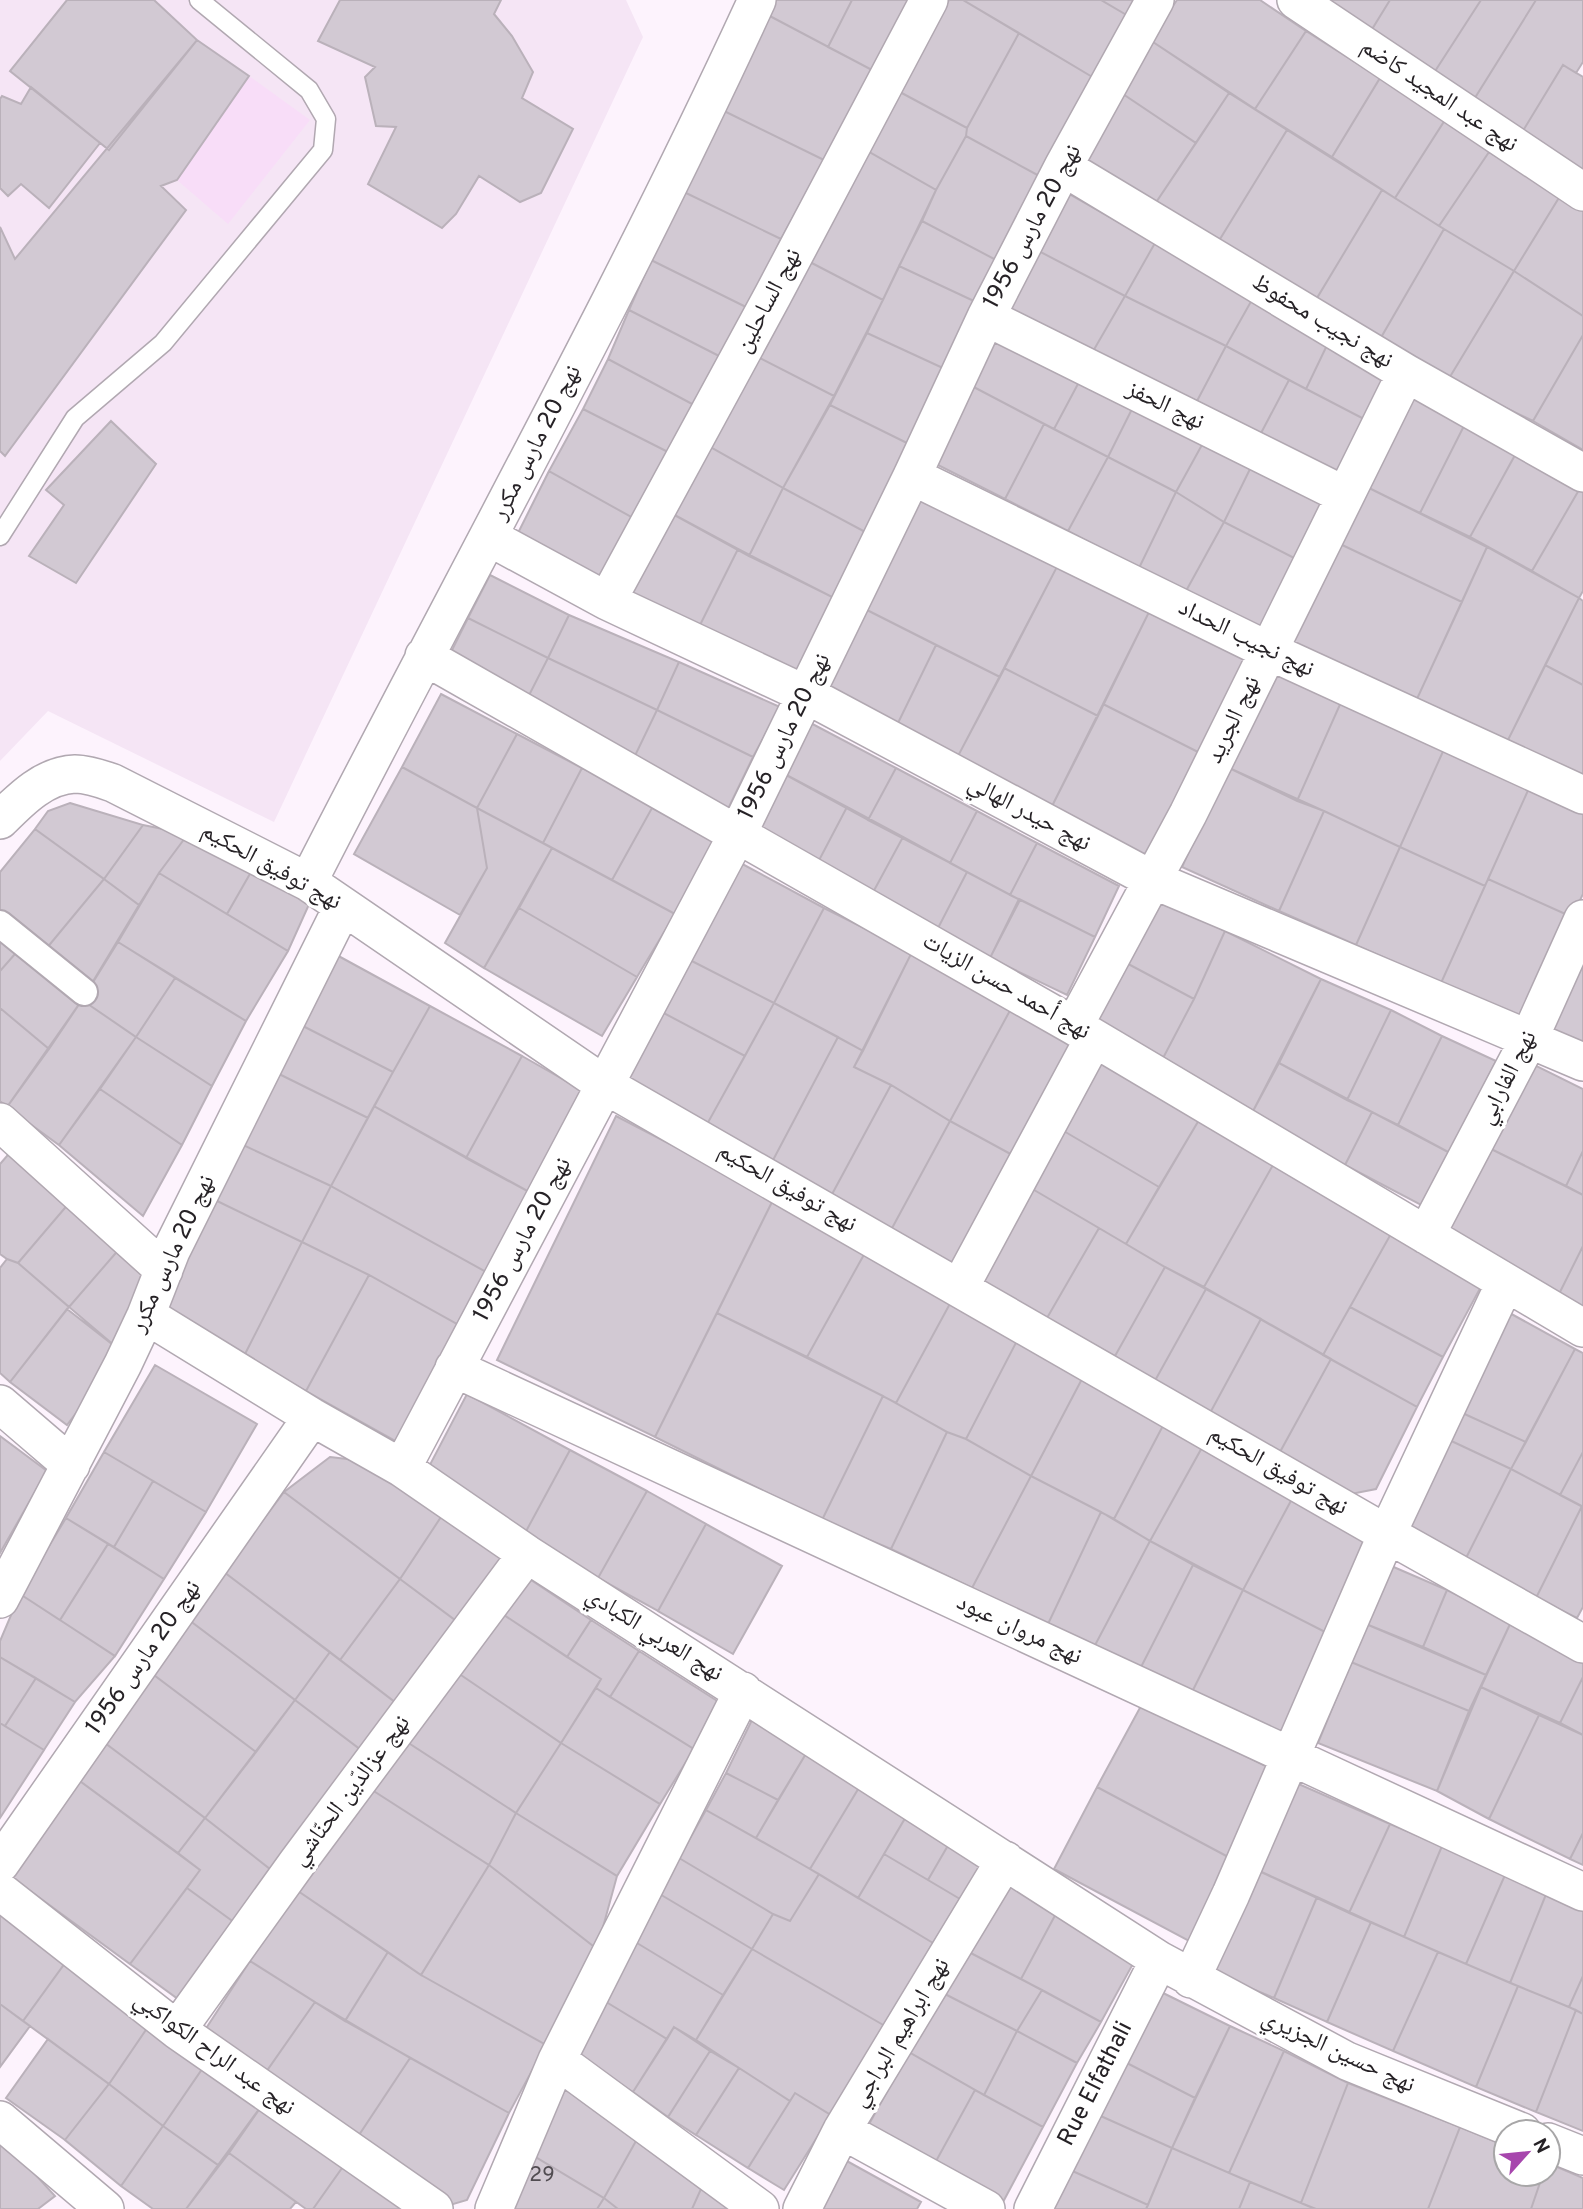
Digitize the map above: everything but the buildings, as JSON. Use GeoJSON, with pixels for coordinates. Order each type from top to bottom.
{"type":"FeatureCollection","features":[{"type":"Feature","properties":{"kind":"street","name":"نهج 20 مارس مكرر"},"geometry":{"type":"LineString","coordinates":[[308,882],[655,212],[757,0]]}},
{"type":"Feature","properties":{"kind":"street","name":"نهج الساحلين"},"geometry":{"type":"LineString","coordinates":[[607,601],[773,296],[929,0]]}},
{"type":"Feature","properties":{"kind":"street","name":"نهج 20 مارس 1956"},"geometry":{"type":"LineString","coordinates":[[402,1468],[738,834],[986,317],[1063,167],[1155,0]]}},
{"type":"Feature","properties":{"kind":"street","name":"نهج عبد المجيد كاضم"},"geometry":{"type":"LineString","coordinates":[[1296,0],[1583,192]]}},
{"type":"Feature","properties":{"kind":"street","name":"نهج نجيب محفوظ"},"geometry":{"type":"LineString","coordinates":[[1063,167],[1406,373],[1583,473]]}},
{"type":"Feature","properties":{"kind":"street","name":"نهج الحفز"},"geometry":{"type":"LineString","coordinates":[[986,317],[1344,495]]}},
{"type":"Feature","properties":{"kind":"street","name":"نهج الجريد"},"geometry":{"type":"LineString","coordinates":[[960,1287],[1084,1032],[1151,879],[1188,814],[1406,373]]}},
{"type":"Feature","properties":{"kind":"street","name":"نهج نجيب الحداد"},"geometry":{"type":"LineString","coordinates":[[912,476],[1269,651],[1583,795]]}},
{"type":"Feature","properties":{"kind":"street","name":"نهج حيدر الهالي"},"geometry":{"type":"LineString","coordinates":[[489,537],[607,601],[807,695],[1151,879],[1583,1062]]}},
{"type":"Feature","properties":{"kind":"street","name":"نهج أحمد حسن الزيات"},"geometry":{"type":"LineString","coordinates":[[424,656],[1084,1032],[1583,1328]]}},
{"type":"Feature","properties":{"kind":"street","name":"نهج توفيق الحكيم"},"geometry":{"type":"LineString","coordinates":[[0,820],[22,798],[52,779],[76,774],[97,778],[113,783],[308,882],[605,1085],[1583,1644]]}},
{"type":"Feature","properties":{"kind":"street","name":"نهج 20 مارس مكرر"},"geometry":{"type":"LineString","coordinates":[[0,1599],[146,1315],[171,1251],[342,906]]}},
{"type":"Feature","properties":{"kind":"street","name":"نهج الفارابي"},"geometry":{"type":"LineString","coordinates":[[1426,1235],[1529,1039],[1583,919]]}},
{"type":"Feature","properties":{"kind":"street"},"geometry":{"type":"LineString","coordinates":[[0,924],[84,992]]}},
{"type":"Feature","properties":{"kind":"street"},"geometry":{"type":"LineString","coordinates":[[0,1122],[164,1270]]}},
{"type":"Feature","properties":{"kind":"street"},"geometry":{"type":"LineString","coordinates":[[1191,1979],[1387,1534],[1505,1283]]}},
{"type":"Feature","properties":{"kind":"street","name":"نهج العربي الكبادي"},"geometry":{"type":"LineString","coordinates":[[146,1315],[312,1418],[402,1468],[527,1554],[1158,1960]]}},
{"type":"Feature","properties":{"kind":"street","name":"نهج مروان عبود"},"geometry":{"type":"LineString","coordinates":[[454,1368],[1583,1892]]}},
{"type":"Feature","properties":{"kind":"street"},"geometry":{"type":"LineString","coordinates":[[0,1404],[71,1465]]}},
{"type":"Feature","properties":{"kind":"street","name":"نهج 20 مارس 1956"},"geometry":{"type":"LineString","coordinates":[[0,1864],[312,1418]]}},
{"type":"Feature","properties":{"kind":"street","name":"نهج عزالدّين الحنّاشي"},"geometry":{"type":"LineString","coordinates":[[177,2030],[297,1863],[527,1554]]}},
{"type":"Feature","properties":{"kind":"street"},"geometry":{"type":"LineString","coordinates":[[494,2209],[557,2060],[743,1691]]}},
{"type":"Feature","properties":{"kind":"street","name":"نهج ابراهيم البراجي"},"geometry":{"type":"LineString","coordinates":[[802,2209],[842,2130],[1005,1860]]}},
{"type":"Feature","properties":{"kind":"street","name":"نهج عبد الراح الكواكبي"},"geometry":{"type":"LineString","coordinates":[[0,1891],[177,2030],[431,2208]]}},
{"type":"Feature","properties":{"kind":"street","name":"نهج حسين الجزيري"},"geometry":{"type":"LineString","coordinates":[[1158,1960],[1347,2061],[1492,2120]]}},
{"type":"Feature","properties":{"kind":"street","name":"Rue Elfathali"},"geometry":{"type":"LineString","coordinates":[[1033,2209],[1158,1960]]}},
{"type":"Feature","properties":{"kind":"street"},"geometry":{"type":"LineString","coordinates":[[557,2060],[760,2209]]}},
{"type":"Feature","properties":{"kind":"street"},"geometry":{"type":"LineString","coordinates":[[0,2120],[90,2205]]}},
{"type":"Feature","properties":{"kind":"street"},"geometry":{"type":"LineString","coordinates":[[842,2130],[986,2209]]}},
{"type":"Feature","properties":{"kind":"street"},"geometry":{"type":"LineString","coordinates":[[1562,2148],[1583,2156]]}},
{"type":"Feature","properties":{"kind":"lane"},"geometry":{"type":"LineString","coordinates":[[0,536],[75,418],[163,343],[323,150],[326,120],[309,90],[199,0]]}},
{"type":"Feature","properties":{"kind":"shaded area"},"geometry":{"type":"Polygon","coordinates":[[[0,0],[626,0],[643,37],[274,822],[48,711],[0,761],[0,0]]]}},
{"type":"Feature","properties":{"kind":"shaded area"},"geometry":{"type":"Polygon","coordinates":[[[249,76],[310,120],[228,224],[177,180],[249,76]]]}}]}
